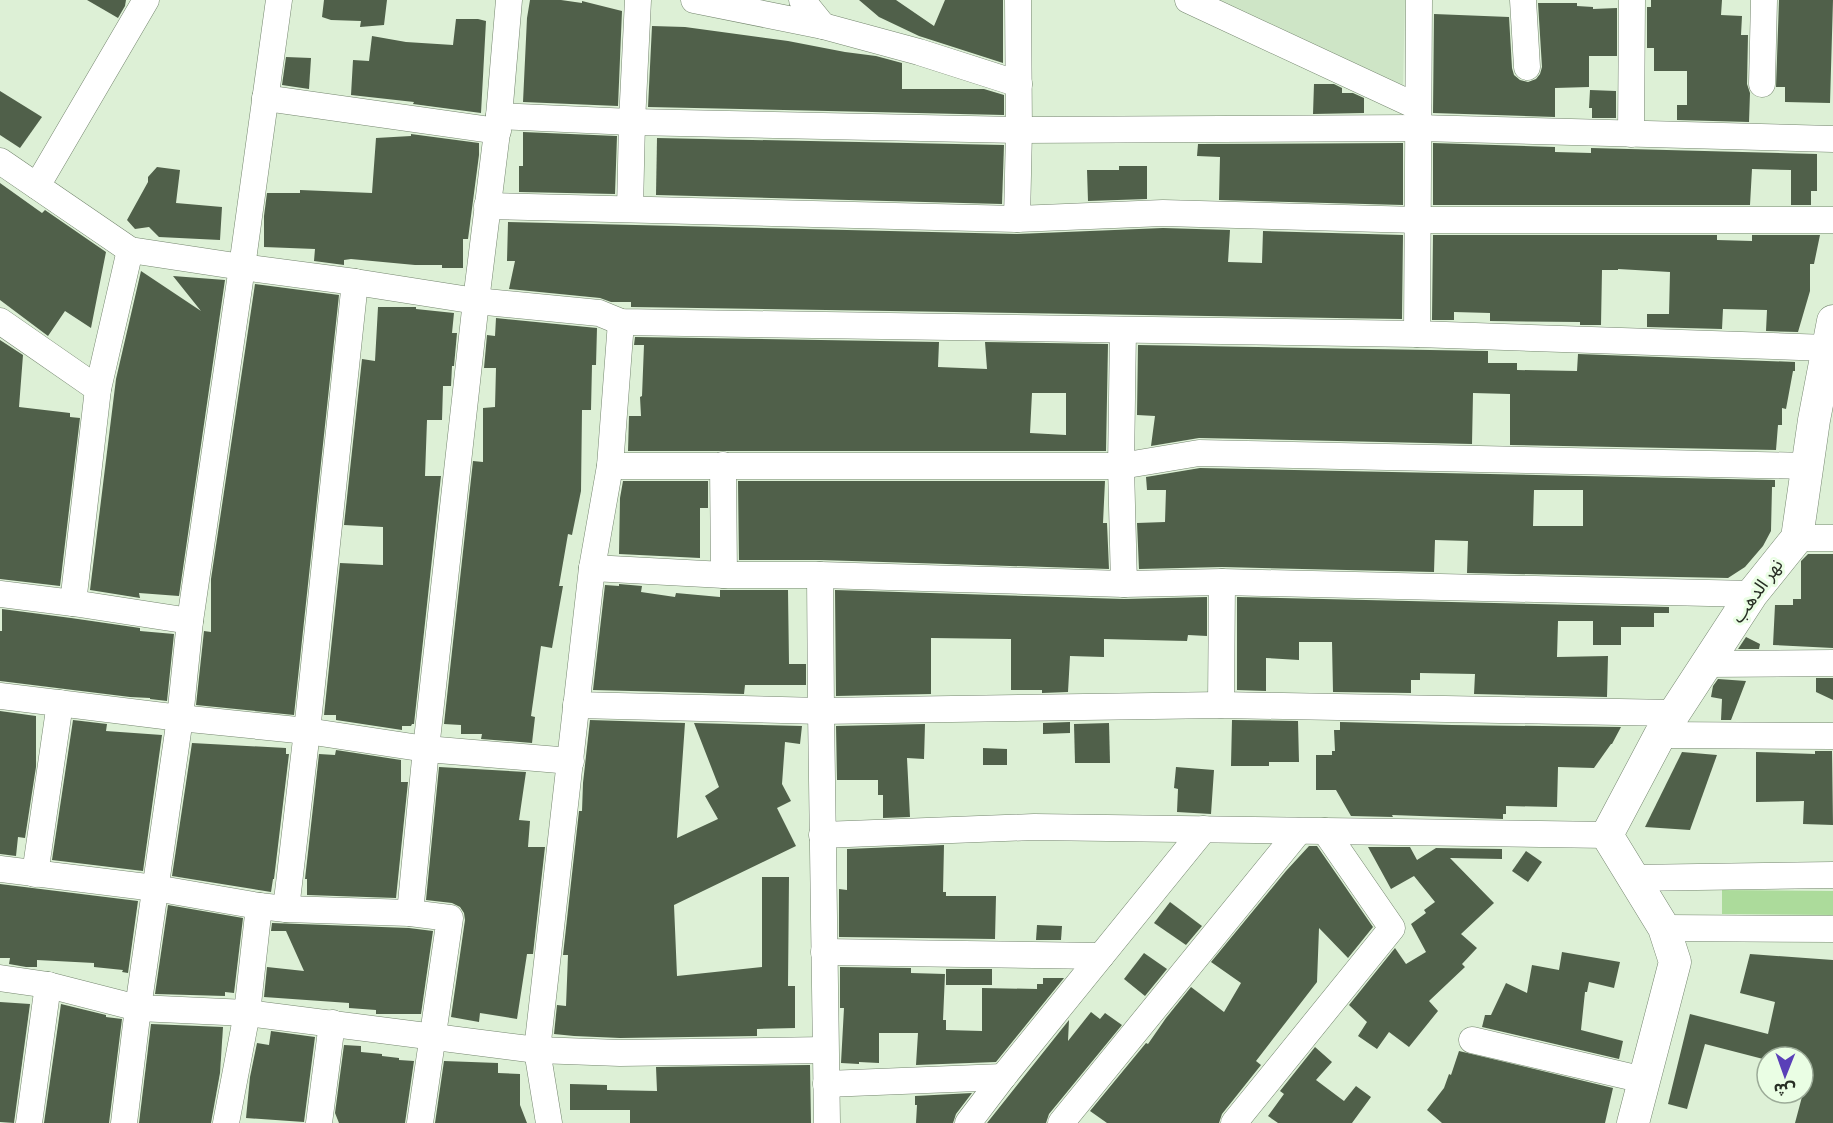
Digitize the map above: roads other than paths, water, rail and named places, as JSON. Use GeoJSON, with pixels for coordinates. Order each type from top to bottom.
{"type":"FeatureCollection","features":[{"type":"Feature","properties":{"kind":"main road"},"geometry":{"type":"LineString","coordinates":[[1797,538],[1830,334]]}},
{"type":"Feature","properties":{"kind":"main road","name":"نهر الدهب"},"geometry":{"type":"LineString","coordinates":[[1607,835],[1667,724],[1752,594],[1797,538]]}},
{"type":"Feature","properties":{"kind":"main road"},"geometry":{"type":"LineString","coordinates":[[1607,835],[1664,928],[1675,962],[1633,1123]]}},
{"type":"Feature","properties":{"kind":"street"},"geometry":{"type":"LineString","coordinates":[[37,186],[146,0]]}},
{"type":"Feature","properties":{"kind":"street"},"geometry":{"type":"LineString","coordinates":[[124,1123],[138,1008],[180,718],[190,621],[279,0]]}},
{"type":"Feature","properties":{"kind":"street"},"geometry":{"type":"LineString","coordinates":[[410,913],[426,749],[498,124],[509,0]]}},
{"type":"Feature","properties":{"kind":"street"},"geometry":{"type":"LineString","coordinates":[[630,209],[639,0]]}},
{"type":"Feature","properties":{"kind":"street"},"geometry":{"type":"LineString","coordinates":[[694,0],[823,26],[919,52],[1019,84]]}},
{"type":"Feature","properties":{"kind":"street"},"geometry":{"type":"LineString","coordinates":[[802,0],[823,26]]}},
{"type":"Feature","properties":{"kind":"street"},"geometry":{"type":"LineString","coordinates":[[1017,219],[1018,0]]}},
{"type":"Feature","properties":{"kind":"street"},"geometry":{"type":"LineString","coordinates":[[1188,0],[1418,118]]}},
{"type":"Feature","properties":{"kind":"street"},"geometry":{"type":"LineString","coordinates":[[1417,334],[1419,0]]}},
{"type":"Feature","properties":{"kind":"street"},"geometry":{"type":"LineString","coordinates":[[1523,0],[1527,67]]}},
{"type":"Feature","properties":{"kind":"street"},"geometry":{"type":"LineString","coordinates":[[1631,134],[1632,0]]}},
{"type":"Feature","properties":{"kind":"street"},"geometry":{"type":"LineString","coordinates":[[1762,84],[1764,0]]}},
{"type":"Feature","properties":{"kind":"street"},"geometry":{"type":"LineString","coordinates":[[265,98],[498,124],[632,122],[1019,130],[1418,118],[1631,134],[1833,139]]}},
{"type":"Feature","properties":{"kind":"street"},"geometry":{"type":"LineString","coordinates":[[0,161],[130,250],[476,301],[599,313],[621,322],[1417,334],[1830,334]]}},
{"type":"Feature","properties":{"kind":"street"},"geometry":{"type":"LineString","coordinates":[[487,206],[1017,219],[1163,213],[1418,220],[1833,220]]}},
{"type":"Feature","properties":{"kind":"street"},"geometry":{"type":"LineString","coordinates":[[74,603],[98,389],[130,250]]}},
{"type":"Feature","properties":{"kind":"street"},"geometry":{"type":"LineString","coordinates":[[286,909],[355,282]]}},
{"type":"Feature","properties":{"kind":"street"},"geometry":{"type":"LineString","coordinates":[[0,321],[98,389]]}},
{"type":"Feature","properties":{"kind":"street"},"geometry":{"type":"LineString","coordinates":[[549,1123],[537,1050],[591,568],[610,466],[621,322]]}},
{"type":"Feature","properties":{"kind":"street"},"geometry":{"type":"LineString","coordinates":[[1123,330],[1120,466],[1124,584]]}},
{"type":"Feature","properties":{"kind":"street"},"geometry":{"type":"LineString","coordinates":[[610,466],[1120,466],[1198,453],[1808,466]]}},
{"type":"Feature","properties":{"kind":"street"},"geometry":{"type":"LineString","coordinates":[[723,465],[724,575]]}},
{"type":"Feature","properties":{"kind":"street"},"geometry":{"type":"LineString","coordinates":[[1797,538],[1833,538]]}},
{"type":"Feature","properties":{"kind":"street"},"geometry":{"type":"LineString","coordinates":[[591,568],[724,575],[820,575],[1124,584],[1222,582],[1752,594]]}},
{"type":"Feature","properties":{"kind":"street"},"geometry":{"type":"LineString","coordinates":[[820,575],[827,1123]]}},
{"type":"Feature","properties":{"kind":"street"},"geometry":{"type":"LineString","coordinates":[[1221,705],[1222,582]]}},
{"type":"Feature","properties":{"kind":"street"},"geometry":{"type":"LineString","coordinates":[[0,596],[74,603],[190,621]]}},
{"type":"Feature","properties":{"kind":"street"},"geometry":{"type":"LineString","coordinates":[[1706,664],[1833,663]]}},
{"type":"Feature","properties":{"kind":"street"},"geometry":{"type":"LineString","coordinates":[[0,696],[307,731],[426,749],[571,761]]}},
{"type":"Feature","properties":{"kind":"street"},"geometry":{"type":"LineString","coordinates":[[35,874],[60,703]]}},
{"type":"Feature","properties":{"kind":"street"},"geometry":{"type":"LineString","coordinates":[[576,705],[820,711],[1221,705],[1667,724],[1833,736]]}},
{"type":"Feature","properties":{"kind":"street"},"geometry":{"type":"LineString","coordinates":[[822,835],[1034,827],[1607,835]]}},
{"type":"Feature","properties":{"kind":"street"},"geometry":{"type":"LineString","coordinates":[[968,1123],[1002,1077],[1204,829]]}},
{"type":"Feature","properties":{"kind":"street"},"geometry":{"type":"LineString","coordinates":[[1061,1123],[1299,831]]}},
{"type":"Feature","properties":{"kind":"street"},"geometry":{"type":"LineString","coordinates":[[1234,1123],[1392,928],[1325,831]]}},
{"type":"Feature","properties":{"kind":"street"},"geometry":{"type":"LineString","coordinates":[[0,869],[155,888],[286,909],[410,913],[450,918],[420,1123]]}},
{"type":"Feature","properties":{"kind":"street"},"geometry":{"type":"LineString","coordinates":[[1632,878],[1833,875]]}},
{"type":"Feature","properties":{"kind":"street"},"geometry":{"type":"LineString","coordinates":[[226,1123],[247,1012],[259,906]]}},
{"type":"Feature","properties":{"kind":"street"},"geometry":{"type":"LineString","coordinates":[[1664,928],[1833,929]]}},
{"type":"Feature","properties":{"kind":"street"},"geometry":{"type":"LineString","coordinates":[[824,952],[1101,956]]}},
{"type":"Feature","properties":{"kind":"street"},"geometry":{"type":"LineString","coordinates":[[0,978],[48,986],[138,1008],[247,1012],[537,1050],[620,1053],[825,1050]]}},
{"type":"Feature","properties":{"kind":"street"},"geometry":{"type":"LineString","coordinates":[[29,1123],[48,986]]}},
{"type":"Feature","properties":{"kind":"street"},"geometry":{"type":"LineString","coordinates":[[319,1123],[332,1023]]}},
{"type":"Feature","properties":{"kind":"street"},"geometry":{"type":"LineString","coordinates":[[1472,1040],[1644,1080]]}},
{"type":"Feature","properties":{"kind":"street"},"geometry":{"type":"LineString","coordinates":[[826,1084],[1002,1077]]}}]}
